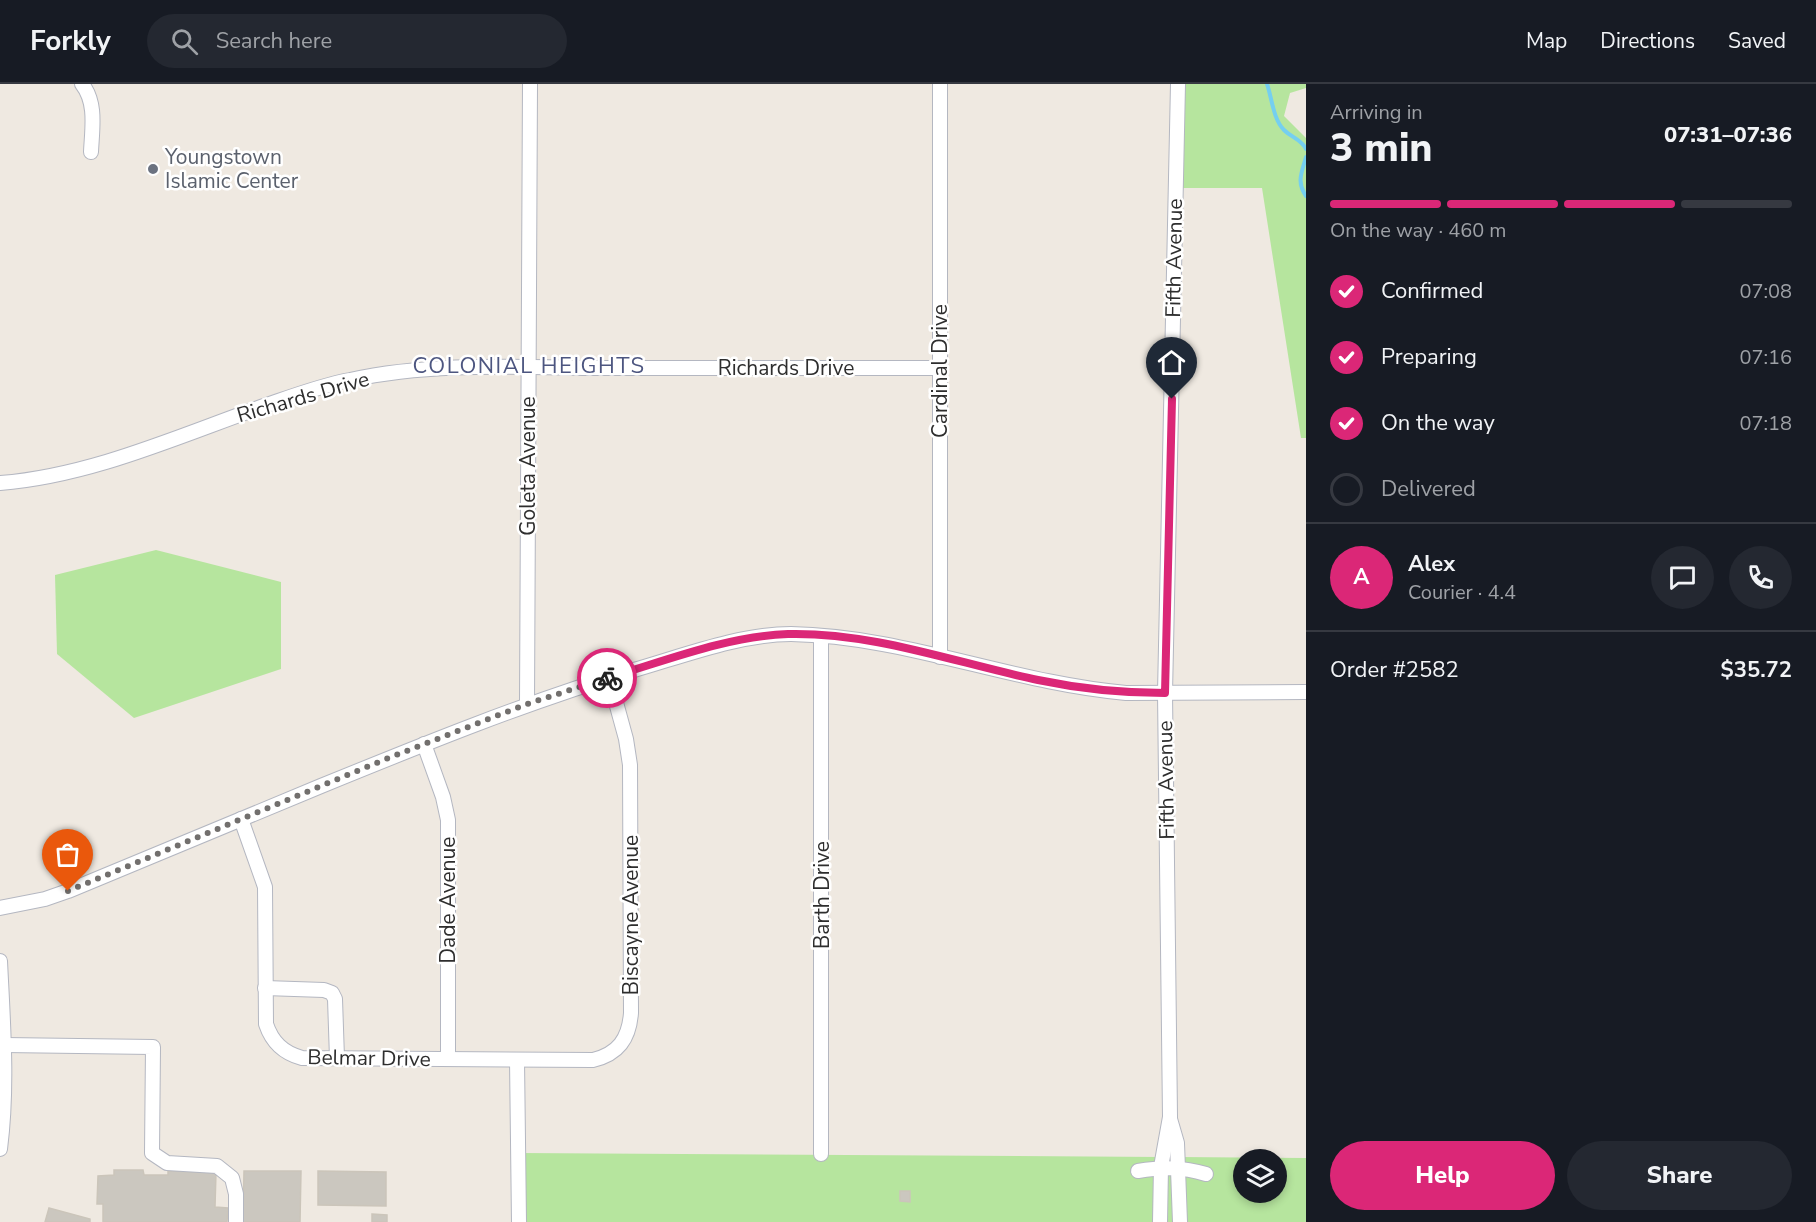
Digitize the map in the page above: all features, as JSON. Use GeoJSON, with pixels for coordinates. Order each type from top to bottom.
{"type":"FeatureCollection","features":[{"type":"Feature","properties":{"kind":"street"},"geometry":{"type":"LineString","coordinates":[[91,152],[92,111],[86,89],[101,84]]}},
{"type":"Feature","properties":{"kind":"street","name":"Goleta Avenue"},"geometry":{"type":"LineString","coordinates":[[527,704],[530,84]]}},
{"type":"Feature","properties":{"kind":"street","name":"Cardinal Drive"},"geometry":{"type":"LineString","coordinates":[[940,84],[940,657]]}},
{"type":"Feature","properties":{"kind":"street","name":"Fifth Avenue"},"geometry":{"type":"LineString","coordinates":[[1160,1222],[1161,1167],[1170,1117],[1165,693],[1178,84]]}},
{"type":"Feature","properties":{"kind":"street","name":"Richards Drive"},"geometry":{"type":"LineString","coordinates":[[0,483],[48,477],[77,470],[121,457],[296,395],[350,380],[441,367],[940,368]]}},
{"type":"Feature","properties":{"kind":"street"},"geometry":{"type":"LineString","coordinates":[[0,908],[45,899],[68,891],[424,744],[527,704],[609,677],[738,641],[789,634],[865,640],[1040,681],[1100,691],[1306,692]]}},
{"type":"Feature","properties":{"kind":"street","name":"Barth Drive"},"geometry":{"type":"LineString","coordinates":[[821,636],[821,1154]]}},
{"type":"Feature","properties":{"kind":"street","name":"Biscayne Avenue"},"geometry":{"type":"LineString","coordinates":[[518,1060],[604,1058],[622,1044],[630,1025],[630,765],[626,739],[609,677]]}},
{"type":"Feature","properties":{"kind":"street","name":"Dade Avenue"},"geometry":{"type":"LineString","coordinates":[[424,744],[443,797],[448,820],[448,1059]]}},
{"type":"Feature","properties":{"kind":"street","name":"Belmar Drive"},"geometry":{"type":"LineString","coordinates":[[241,819],[265,887],[266,1024],[270,1036],[277,1045],[295,1056],[518,1060]]}},
{"type":"Feature","properties":{"kind":"street"},"geometry":{"type":"LineString","coordinates":[[0,961],[3,1045],[3,1126],[0,1149]]}},
{"type":"Feature","properties":{"kind":"street"},"geometry":{"type":"LineString","coordinates":[[265,988],[324,990],[332,993],[335,999],[337,1058]]}},
{"type":"Feature","properties":{"kind":"street"},"geometry":{"type":"LineString","coordinates":[[3,1045],[153,1047],[152,1153],[167,1164],[216,1166],[232,1178],[236,1194],[236,1222]]}},
{"type":"Feature","properties":{"kind":"street"},"geometry":{"type":"LineString","coordinates":[[518,1060],[519,1222]]}},
{"type":"Feature","properties":{"kind":"street","name":"Fifth Avenue"},"geometry":{"type":"LineString","coordinates":[[1170,1117],[1177,1143],[1180,1222]]}},
{"type":"Feature","properties":{"kind":"street"},"geometry":{"type":"LineString","coordinates":[[1138,1171],[1161,1167],[1206,1174]]}},
{"type":"Feature","properties":{"kind":"green space"},"geometry":{"type":"Polygon","coordinates":[[[1178,84],[1306,84],[1306,88],[1290,93],[1284,116],[1306,138],[1306,438],[1301,438],[1262,188],[1176,188],[1178,84]]]}},
{"type":"Feature","properties":{"kind":"green space"},"geometry":{"type":"Polygon","coordinates":[[[156,550],[281,582],[281,669],[134,718],[57,654],[55,575],[156,550]]]}},
{"type":"Feature","properties":{"kind":"green space"},"geometry":{"type":"Polygon","coordinates":[[[1164,1143],[1178,1157],[1233,1157],[1233,1203],[1287,1203],[1287,1158],[1306,1158],[1306,1222],[519,1222],[519,1153],[1162,1157],[1164,1143]]]}},
{"type":"Feature","properties":{"kind":"building"},"geometry":{"type":"Polygon","coordinates":[[[114,1170],[143,1170],[144,1175],[168,1175],[168,1171],[216,1172],[215,1207],[228,1208],[227,1222],[103,1222],[103,1204],[97,1204],[98,1176],[114,1175],[114,1170]]]}},
{"type":"Feature","properties":{"kind":"building"},"geometry":{"type":"Polygon","coordinates":[[[244,1171],[301,1171],[300,1222],[243,1222],[244,1171]]]}},
{"type":"Feature","properties":{"kind":"building"},"geometry":{"type":"Polygon","coordinates":[[[318,1171],[386,1172],[386,1206],[318,1205],[318,1171]]]}},
{"type":"Feature","properties":{"kind":"building"},"geometry":{"type":"Polygon","coordinates":[[[900,1191],[910,1191],[910,1202],[900,1201],[900,1191]]]}},
{"type":"Feature","properties":{"kind":"building"},"geometry":{"type":"Polygon","coordinates":[[[49,1208],[90,1219],[90,1222],[45,1222],[49,1208]]]}},
{"type":"Feature","properties":{"kind":"building"},"geometry":{"type":"Polygon","coordinates":[[[372,1214],[387,1215],[387,1222],[372,1222],[372,1214]]]}},
{"type":"Feature","properties":{"kind":"waterway"},"geometry":{"type":"LineString","coordinates":[[1267,84],[1280,125],[1306,149]]}},
{"type":"Feature","properties":{"kind":"waterway"},"geometry":{"type":"LineString","coordinates":[[1306,157],[1301,181],[1306,196]]}},
{"type":"Feature","properties":{"kind":"way so far"},"geometry":{"type":"LineString","coordinates":[[68,891],[386,759],[527,704],[607,678]]}},
{"type":"Feature","properties":{"kind":"place","name":"Youngstown Islamic Center"},"geometry":{"type":"Point","coordinates":[153,169]}},
{"type":"Feature","properties":{"kind":"district","name":"COLONIAL HEIGHTS"},"geometry":{"type":"Point","coordinates":[529,366]}},
{"type":"Feature","properties":{"kind":"route"},"geometry":{"type":"LineString","coordinates":[[607,678],[738,641],[789,634],[865,640],[1040,681],[1100,691],[1165,693],[1172,399]]}}]}
